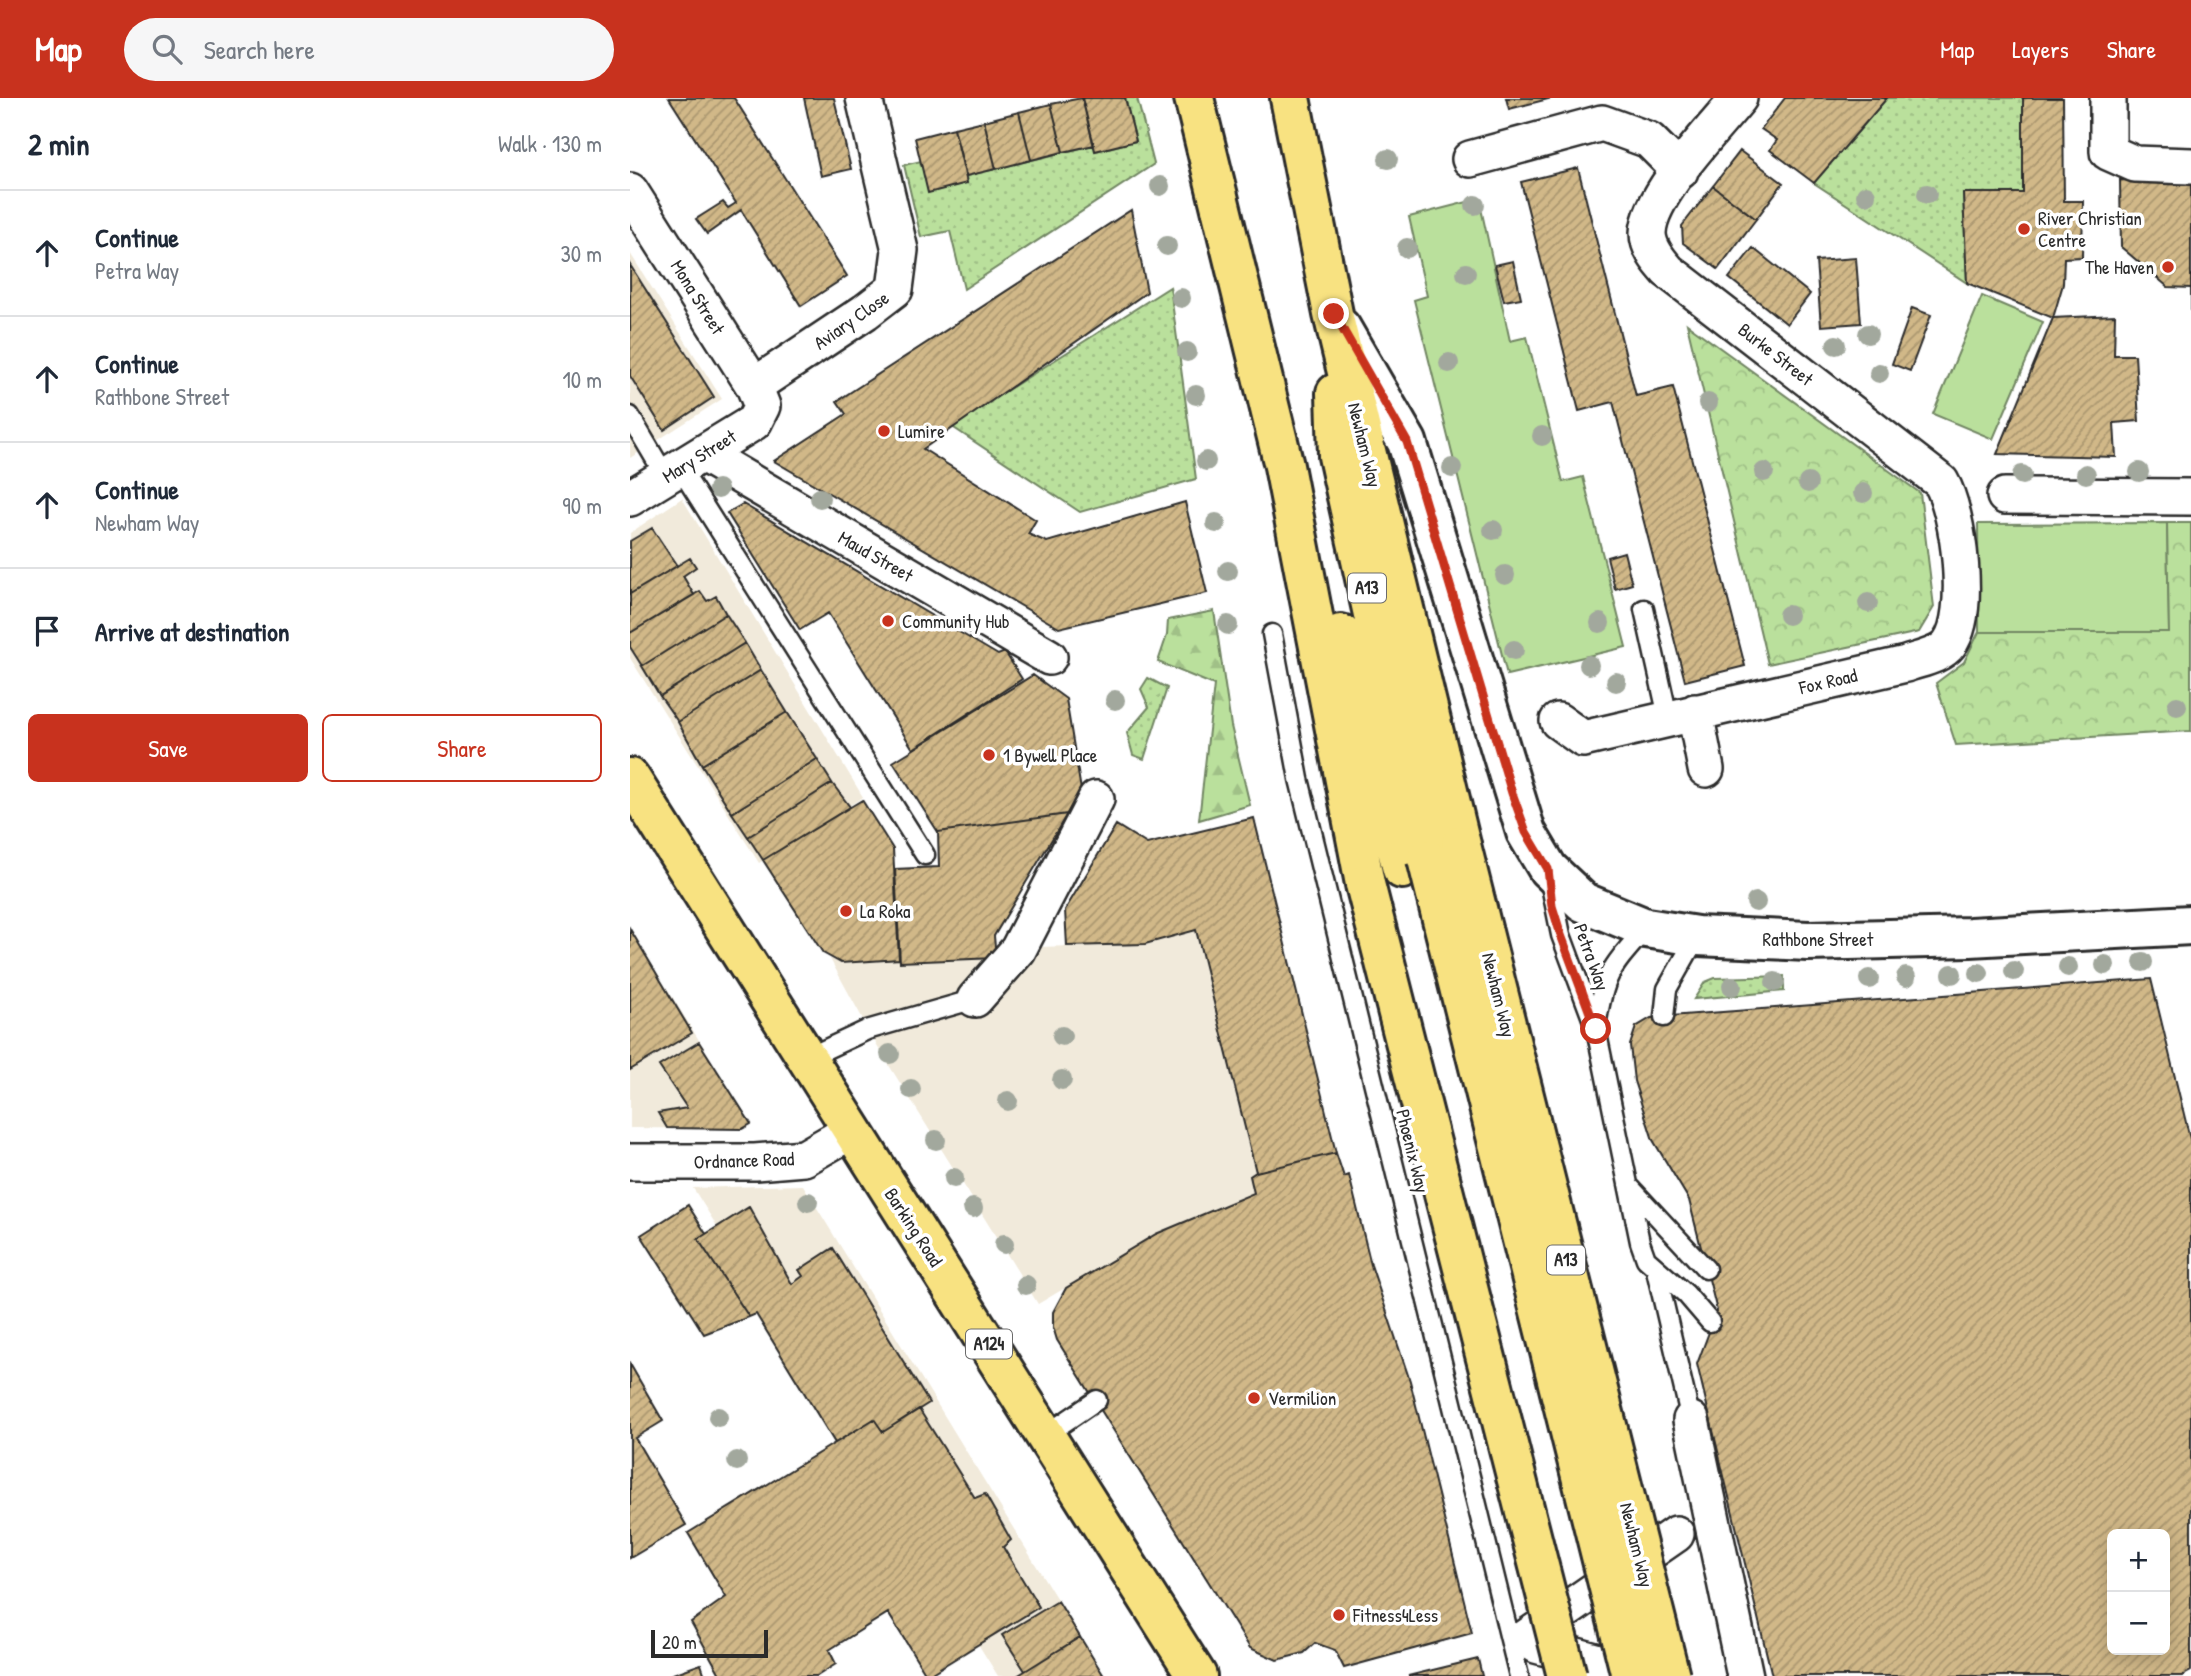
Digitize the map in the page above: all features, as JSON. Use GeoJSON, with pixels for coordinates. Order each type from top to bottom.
{"type":"FeatureCollection","features":[{"type":"Feature","properties":{"kind":"main road","name":"Newham Way"},"geometry":{"type":"LineString","coordinates":[[1194,98],[1284,466],[1365,884],[1563,1676]]}},
{"type":"Feature","properties":{"kind":"main road","name":"Newham Way"},"geometry":{"type":"LineString","coordinates":[[1290,98],[1334,314],[1461,845],[1670,1676]]}},
{"type":"Feature","properties":{"kind":"main road","name":"Newham Way"},"geometry":{"type":"LineString","coordinates":[[1334,314],[1338,456],[1414,864]]}},
{"type":"Feature","properties":{"kind":"main road","name":"Newham Way"},"geometry":{"type":"LineString","coordinates":[[1284,466],[1414,864],[1618,1673]]}},
{"type":"Feature","properties":{"kind":"main road","name":"Barking Road"},"geometry":{"type":"LineString","coordinates":[[630,778],[851,1131],[1047,1434],[1197,1676]]}},
{"type":"Feature","properties":{"kind":"street","name":"Burke Street"},"geometry":{"type":"LineString","coordinates":[[1739,98],[1680,171],[1651,214],[1648,236],[1655,256],[1668,271],[1941,482],[1950,498],[1955,522]]}},
{"type":"Feature","properties":{"kind":"street"},"geometry":{"type":"LineString","coordinates":[[2108,98],[2108,152],[2135,164],[2191,166]]}},
{"type":"Feature","properties":{"kind":"street","name":"Aviary Close"},"geometry":{"type":"LineString","coordinates":[[758,396],[895,289],[900,250],[872,100]]}},
{"type":"Feature","properties":{"kind":"street"},"geometry":{"type":"LineString","coordinates":[[1471,159],[1602,123],[1648,140],[1680,171]]}},
{"type":"Feature","properties":{"kind":"street","name":"Mona Street"},"geometry":{"type":"LineString","coordinates":[[630,191],[758,396]]}},
{"type":"Feature","properties":{"kind":"street","name":"Newham Way"},"geometry":{"type":"LineString","coordinates":[[1334,314],[1407,442],[1512,793]]}},
{"type":"Feature","properties":{"kind":"street","name":"Mary Street"},"geometry":{"type":"LineString","coordinates":[[630,498],[754,422],[758,396]]}},
{"type":"Feature","properties":{"kind":"street","name":"Maud Street"},"geometry":{"type":"LineString","coordinates":[[683,466],[1049,657]]}},
{"type":"Feature","properties":{"kind":"street"},"geometry":{"type":"LineString","coordinates":[[2005,496],[2191,496]]}},
{"type":"Feature","properties":{"kind":"street","name":"Fox Road"},"geometry":{"type":"LineString","coordinates":[[1570,730],[1681,715],[1906,664],[1936,654],[1948,645],[1956,630],[1960,611],[1955,522]]}},
{"type":"Feature","properties":{"kind":"street"},"geometry":{"type":"LineString","coordinates":[[1681,715],[1706,769]]}},
{"type":"Feature","properties":{"kind":"street","name":"Rathbone Street"},"geometry":{"type":"LineString","coordinates":[[1512,793],[1526,832],[1548,869],[1583,902],[1646,928],[1697,936],[1808,941],[1983,936],[2191,925]]}},
{"type":"Feature","properties":{"kind":"street"},"geometry":{"type":"LineString","coordinates":[[975,999],[1017,950],[1096,799]]}},
{"type":"Feature","properties":{"kind":"street","name":"Ordnance Road"},"geometry":{"type":"LineString","coordinates":[[630,1162],[755,1162],[803,1158],[851,1131]]}},
{"type":"Feature","properties":{"kind":"street"},"geometry":{"type":"LineString","coordinates":[[1691,1420],[1745,1676]]}},
{"type":"Feature","properties":{"kind":"street"},"geometry":{"type":"LineString","coordinates":[[1523,1640],[1676,1534]]}},
{"type":"Feature","properties":{"kind":"street"},"geometry":{"type":"LineString","coordinates":[[1523,1640],[1618,1673]]}},
{"type":"Feature","properties":{"kind":"street"},"geometry":{"type":"LineString","coordinates":[[1523,1640],[1563,1676],[1618,1673]]}},
{"type":"Feature","properties":{"kind":"lane"},"geometry":{"type":"LineString","coordinates":[[630,416],[683,466],[925,855]]}},
{"type":"Feature","properties":{"kind":"lane"},"geometry":{"type":"LineString","coordinates":[[1644,609],[1681,715]]}},
{"type":"Feature","properties":{"kind":"lane","name":"Phoenix Way"},"geometry":{"type":"LineString","coordinates":[[1272,634],[1299,779],[1519,1676]]}},
{"type":"Feature","properties":{"kind":"lane","name":"Petra Way"},"geometry":{"type":"LineString","coordinates":[[1548,869],[1552,906],[1596,1029],[1640,1242],[1647,1259],[1656,1270]]}},
{"type":"Feature","properties":{"kind":"lane"},"geometry":{"type":"LineString","coordinates":[[1596,1029],[1602,985],[1613,966],[1646,928]]}},
{"type":"Feature","properties":{"kind":"lane"},"geometry":{"type":"LineString","coordinates":[[1664,1017],[1667,989],[1697,936]]}},
{"type":"Feature","properties":{"kind":"lane"},"geometry":{"type":"LineString","coordinates":[[807,1058],[867,1030],[975,999]]}},
{"type":"Feature","properties":{"kind":"lane"},"geometry":{"type":"LineString","coordinates":[[1626,1181],[1663,1226],[1706,1269]]}},
{"type":"Feature","properties":{"kind":"lane"},"geometry":{"type":"LineString","coordinates":[[1656,1270],[1686,1294],[1710,1322]]}},
{"type":"Feature","properties":{"kind":"lane"},"geometry":{"type":"LineString","coordinates":[[1656,1270],[1691,1420]]}},
{"type":"Feature","properties":{"kind":"lane"},"geometry":{"type":"LineString","coordinates":[[1047,1434],[1097,1400]]}},
{"type":"Feature","properties":{"kind":"shaded area"},"geometry":{"type":"Polygon","coordinates":[[[630,253],[722,399],[630,458],[630,253]]]}},
{"type":"Feature","properties":{"kind":"shaded area"},"geometry":{"type":"Polygon","coordinates":[[[682,498],[863,797],[759,863],[630,658],[630,533],[682,498]]]}},
{"type":"Feature","properties":{"kind":"shaded area"},"geometry":{"type":"Polygon","coordinates":[[[630,929],[751,1124],[742,1129],[630,1128],[630,929]]]}},
{"type":"Feature","properties":{"kind":"shaded area"},"geometry":{"type":"Polygon","coordinates":[[[1196,930],[1256,1172],[1254,1193],[1156,1234],[1038,1304],[882,1054],[830,959],[841,963],[899,959],[900,962],[1037,947],[1145,944],[1196,930]]]}},
{"type":"Feature","properties":{"kind":"shaded area"},"geometry":{"type":"Polygon","coordinates":[[[803,1185],[1104,1676],[998,1676],[693,1188],[803,1185]]]}},
{"type":"Feature","properties":{"kind":"green space"},"geometry":{"type":"Polygon","coordinates":[[[1125,98],[1137,98],[1154,164],[964,289],[950,231],[921,237],[904,165],[921,161],[967,183],[966,176],[1094,145],[1096,151],[1136,141],[1125,98]]]}},
{"type":"Feature","properties":{"kind":"green space"},"geometry":{"type":"Polygon","coordinates":[[[1887,98],[2023,98],[2023,193],[1963,193],[1967,283],[1814,183],[1887,98]]]}},
{"type":"Feature","properties":{"kind":"green space"},"geometry":{"type":"Polygon","coordinates":[[[1479,199],[1510,341],[1527,337],[1563,482],[1583,477],[1626,647],[1507,675],[1414,300],[1427,296],[1409,217],[1479,199]]]}},
{"type":"Feature","properties":{"kind":"green space"},"geometry":{"type":"Polygon","coordinates":[[[1170,287],[1196,479],[1080,512],[951,426],[1170,287]]]}},
{"type":"Feature","properties":{"kind":"green space"},"geometry":{"type":"Polygon","coordinates":[[[1982,296],[2043,322],[1993,439],[1933,414],[1982,296]]]}},
{"type":"Feature","properties":{"kind":"green space"},"geometry":{"type":"Polygon","coordinates":[[[1687,324],[1920,493],[1934,607],[1919,632],[1768,664],[1687,324]]]}},
{"type":"Feature","properties":{"kind":"green space"},"geometry":{"type":"Polygon","coordinates":[[[2167,523],[2169,632],[1979,632],[1978,524],[2167,523]]]}},
{"type":"Feature","properties":{"kind":"green space"},"geometry":{"type":"Polygon","coordinates":[[[2167,523],[2191,523],[2191,731],[1956,745],[1936,683],[1964,662],[1979,632],[2169,632],[2167,523]]]}},
{"type":"Feature","properties":{"kind":"green space"},"geometry":{"type":"Polygon","coordinates":[[[1214,611],[1231,726],[1250,805],[1199,820],[1214,685],[1158,662],[1167,635],[1168,620],[1214,611]]]}},
{"type":"Feature","properties":{"kind":"green space"},"geometry":{"type":"Polygon","coordinates":[[[1148,678],[1167,688],[1144,759],[1133,755],[1127,733],[1149,707],[1141,689],[1148,678]]]}},
{"type":"Feature","properties":{"kind":"green space"},"geometry":{"type":"Polygon","coordinates":[[[1784,976],[1784,991],[1694,999],[1705,982],[1715,978],[1784,976]]]}},
{"type":"Feature","properties":{"kind":"building"},"geometry":{"type":"Polygon","coordinates":[[[669,98],[734,98],[847,276],[801,306],[741,210],[707,234],[696,219],[723,202],[728,208],[736,203],[669,98]]]}},
{"type":"Feature","properties":{"kind":"building"},"geometry":{"type":"Polygon","coordinates":[[[804,98],[834,98],[851,169],[821,176],[804,98]]]}},
{"type":"Feature","properties":{"kind":"building"},"geometry":{"type":"Polygon","coordinates":[[[1082,98],[1125,98],[1136,141],[1095,151],[1082,98]]]}},
{"type":"Feature","properties":{"kind":"building"},"geometry":{"type":"Polygon","coordinates":[[[1082,98],[1094,145],[1063,152],[1051,104],[1082,98]]]}},
{"type":"Feature","properties":{"kind":"building"},"geometry":{"type":"Polygon","coordinates":[[[1506,98],[1552,98],[1509,109],[1506,98]]]}},
{"type":"Feature","properties":{"kind":"building"},"geometry":{"type":"Polygon","coordinates":[[[1785,98],[1887,98],[1814,183],[1770,150],[1777,140],[1761,129],[1785,98]]]}},
{"type":"Feature","properties":{"kind":"building","name":"River Christian Centre"},"geometry":{"type":"Polygon","coordinates":[[[2023,98],[2063,98],[2064,201],[2083,201],[2082,257],[2064,258],[2063,284],[2053,318],[1967,283],[1963,193],[2023,193],[2023,98]]]}},
{"type":"Feature","properties":{"kind":"building"},"geometry":{"type":"Polygon","coordinates":[[[1051,104],[1063,152],[1031,160],[1019,112],[1051,104]]]}},
{"type":"Feature","properties":{"kind":"building"},"geometry":{"type":"Polygon","coordinates":[[[1019,112],[1031,160],[996,169],[984,121],[1019,112]]]}},
{"type":"Feature","properties":{"kind":"building"},"geometry":{"type":"Polygon","coordinates":[[[984,121],[996,169],[966,176],[954,128],[984,121]]]}},
{"type":"Feature","properties":{"kind":"building"},"geometry":{"type":"Polygon","coordinates":[[[954,128],[967,183],[928,193],[915,138],[954,128]]]}},
{"type":"Feature","properties":{"kind":"building"},"geometry":{"type":"Polygon","coordinates":[[[1740,151],[1783,183],[1756,219],[1713,186],[1740,151]]]}},
{"type":"Feature","properties":{"kind":"building"},"geometry":{"type":"Polygon","coordinates":[[[1578,168],[1636,396],[1673,387],[1745,666],[1685,681],[1613,402],[1579,411],[1521,182],[1578,168]]]}},
{"type":"Feature","properties":{"kind":"building","name":"The Haven"},"geometry":{"type":"Polygon","coordinates":[[[2120,180],[2191,182],[2191,288],[2168,287],[2121,247],[2120,180]]]}},
{"type":"Feature","properties":{"kind":"building"},"geometry":{"type":"Polygon","coordinates":[[[1713,186],[1756,219],[1718,269],[1683,243],[1682,226],[1713,186]]]}},
{"type":"Feature","properties":{"kind":"building","name":"Lumire"},"geometry":{"type":"Polygon","coordinates":[[[1131,210],[1147,292],[923,449],[1036,520],[1028,534],[1047,542],[1185,502],[1207,593],[1059,628],[774,461],[846,414],[837,401],[1131,210]]]}},
{"type":"Feature","properties":{"kind":"building"},"geometry":{"type":"Polygon","coordinates":[[[1753,248],[1810,294],[1787,324],[1729,278],[1753,248]]]}},
{"type":"Feature","properties":{"kind":"building"},"geometry":{"type":"Polygon","coordinates":[[[1856,258],[1861,323],[1821,326],[1816,261],[1856,258]]]}},
{"type":"Feature","properties":{"kind":"building"},"geometry":{"type":"Polygon","coordinates":[[[1513,261],[1521,298],[1504,301],[1495,265],[1513,261]]]}},
{"type":"Feature","properties":{"kind":"building"},"geometry":{"type":"Polygon","coordinates":[[[630,265],[714,397],[664,430],[630,376],[630,265]]]}},
{"type":"Feature","properties":{"kind":"building"},"geometry":{"type":"Polygon","coordinates":[[[1912,308],[1931,315],[1910,371],[1892,364],[1912,308]]]}},
{"type":"Feature","properties":{"kind":"building"},"geometry":{"type":"Polygon","coordinates":[[[2115,315],[2114,355],[2135,355],[2139,421],[2114,423],[2116,457],[1997,454],[2053,318],[2115,315]]]}},
{"type":"Feature","properties":{"kind":"building","name":"Community Hub"},"geometry":{"type":"Polygon","coordinates":[[[743,504],[998,655],[1005,652],[1022,679],[913,749],[828,613],[800,630],[727,513],[743,504]]]}},
{"type":"Feature","properties":{"kind":"building"},"geometry":{"type":"Polygon","coordinates":[[[652,528],[677,566],[630,594],[630,541],[652,528]]]}},
{"type":"Feature","properties":{"kind":"building"},"geometry":{"type":"Polygon","coordinates":[[[1624,552],[1632,584],[1615,589],[1607,557],[1624,552]]]}},
{"type":"Feature","properties":{"kind":"building"},"geometry":{"type":"Polygon","coordinates":[[[690,558],[696,567],[683,576],[694,595],[630,633],[630,594],[690,558]]]}},
{"type":"Feature","properties":{"kind":"building"},"geometry":{"type":"Polygon","coordinates":[[[700,591],[707,601],[716,596],[726,614],[642,666],[630,647],[630,633],[700,591]]]}},
{"type":"Feature","properties":{"kind":"building"},"geometry":{"type":"Polygon","coordinates":[[[726,614],[745,643],[660,696],[642,666],[726,614]]]}},
{"type":"Feature","properties":{"kind":"building"},"geometry":{"type":"Polygon","coordinates":[[[745,643],[761,670],[678,722],[660,696],[745,643]]]}},
{"type":"Feature","properties":{"kind":"building"},"geometry":{"type":"Polygon","coordinates":[[[761,670],[787,712],[702,765],[678,722],[761,670]]]}},
{"type":"Feature","properties":{"kind":"building","name":"1 Bywell Place"},"geometry":{"type":"Polygon","coordinates":[[[1033,675],[1066,699],[1081,790],[1067,814],[938,832],[893,762],[1033,675]]]}},
{"type":"Feature","properties":{"kind":"building"},"geometry":{"type":"Polygon","coordinates":[[[787,712],[817,759],[732,813],[702,765],[787,712]]]}},
{"type":"Feature","properties":{"kind":"building"},"geometry":{"type":"Polygon","coordinates":[[[817,759],[832,783],[748,837],[732,813],[817,759]]]}},
{"type":"Feature","properties":{"kind":"building"},"geometry":{"type":"Polygon","coordinates":[[[832,783],[850,807],[763,860],[748,837],[832,783]]]}},
{"type":"Feature","properties":{"kind":"building","name":"La Roka"},"geometry":{"type":"Polygon","coordinates":[[[862,800],[893,849],[899,959],[841,963],[823,953],[763,860],[862,800]]]}},
{"type":"Feature","properties":{"kind":"building"},"geometry":{"type":"Polygon","coordinates":[[[1067,814],[994,936],[996,958],[900,962],[895,869],[939,867],[938,832],[1067,814]]]}},
{"type":"Feature","properties":{"kind":"building"},"geometry":{"type":"Polygon","coordinates":[[[1254,818],[1336,1153],[1256,1172],[1196,930],[1145,944],[1067,946],[1065,910],[1116,825],[1147,844],[1254,818]]]}},
{"type":"Feature","properties":{"kind":"building"},"geometry":{"type":"Polygon","coordinates":[[[630,929],[692,1033],[630,1070],[630,929]]]}},
{"type":"Feature","properties":{"kind":"building"},"geometry":{"type":"Polygon","coordinates":[[[2151,979],[2191,1143],[2191,1671],[2182,1676],[1772,1676],[1697,1364],[1717,1311],[1689,1200],[1653,1140],[1634,1081],[1630,1045],[1636,1027],[1651,1018],[2151,979]]]}},
{"type":"Feature","properties":{"kind":"building"},"geometry":{"type":"Polygon","coordinates":[[[699,1042],[751,1124],[742,1129],[667,1128],[658,1113],[687,1108],[659,1066],[699,1042]]]}},
{"type":"Feature","properties":{"kind":"building","name":"Vermilion"},"geometry":{"type":"Polygon","coordinates":[[[1336,1153],[1344,1177],[1349,1175],[1371,1265],[1410,1381],[1472,1633],[1344,1668],[1335,1650],[1315,1643],[1304,1653],[1277,1660],[1250,1648],[1057,1340],[1053,1327],[1053,1312],[1066,1288],[1156,1234],[1254,1193],[1250,1176],[1256,1172],[1336,1153]]]}},
{"type":"Feature","properties":{"kind":"building"},"geometry":{"type":"Polygon","coordinates":[[[688,1205],[706,1234],[698,1239],[749,1317],[704,1334],[641,1235],[688,1205]]]}},
{"type":"Feature","properties":{"kind":"building"},"geometry":{"type":"Polygon","coordinates":[[[749,1207],[792,1284],[803,1276],[799,1270],[833,1248],[929,1403],[883,1432],[874,1419],[835,1443],[756,1314],[749,1317],[698,1239],[749,1207]]]}},
{"type":"Feature","properties":{"kind":"building"},"geometry":{"type":"Polygon","coordinates":[[[630,1364],[663,1421],[635,1438],[686,1525],[630,1558],[630,1364]]]}},
{"type":"Feature","properties":{"kind":"building"},"geometry":{"type":"Polygon","coordinates":[[[919,1409],[975,1498],[985,1494],[1011,1540],[1003,1547],[1039,1607],[927,1676],[888,1613],[829,1650],[836,1664],[817,1676],[721,1676],[691,1622],[726,1597],[688,1533],[874,1419],[883,1432],[919,1409]]]}},
{"type":"Feature","properties":{"kind":"building"},"geometry":{"type":"Polygon","coordinates":[[[1058,1601],[1080,1637],[1025,1671],[1002,1635],[1058,1601]]]}},
{"type":"Feature","properties":{"kind":"building"},"geometry":{"type":"Polygon","coordinates":[[[1080,1637],[1104,1676],[1017,1676],[1025,1671],[1080,1637]]]}},
{"type":"Feature","properties":{"kind":"building"},"geometry":{"type":"Polygon","coordinates":[[[1478,1659],[1482,1676],[1408,1676],[1478,1659]]]}},
{"type":"Feature","properties":{"kind":"building"},"geometry":{"type":"Polygon","coordinates":[[[701,1664],[705,1676],[670,1676],[670,1675],[701,1664]]]}},
{"type":"Feature","properties":{"kind":"place","name":"River Christian Centre"},"geometry":{"type":"Point","coordinates":[2024,229]}},
{"type":"Feature","properties":{"kind":"place","name":"The Haven"},"geometry":{"type":"Point","coordinates":[2168,267]}},
{"type":"Feature","properties":{"kind":"place","name":"Lumire"},"geometry":{"type":"Point","coordinates":[884,431]}},
{"type":"Feature","properties":{"kind":"place","name":"Community Hub"},"geometry":{"type":"Point","coordinates":[888,621]}},
{"type":"Feature","properties":{"kind":"place","name":"1 Bywell Place"},"geometry":{"type":"Point","coordinates":[989,755]}},
{"type":"Feature","properties":{"kind":"place","name":"La Roka"},"geometry":{"type":"Point","coordinates":[846,911]}},
{"type":"Feature","properties":{"kind":"place","name":"Vermilion"},"geometry":{"type":"Point","coordinates":[1254,1398]}},
{"type":"Feature","properties":{"kind":"place","name":"Fitness4Less"},"geometry":{"type":"Point","coordinates":[1339,1615]}},
{"type":"Feature","properties":{"kind":"route"},"geometry":{"type":"LineString","coordinates":[[1334,314],[1407,442],[1512,793],[1526,832],[1548,869],[1552,906],[1596,1029]]}}]}
